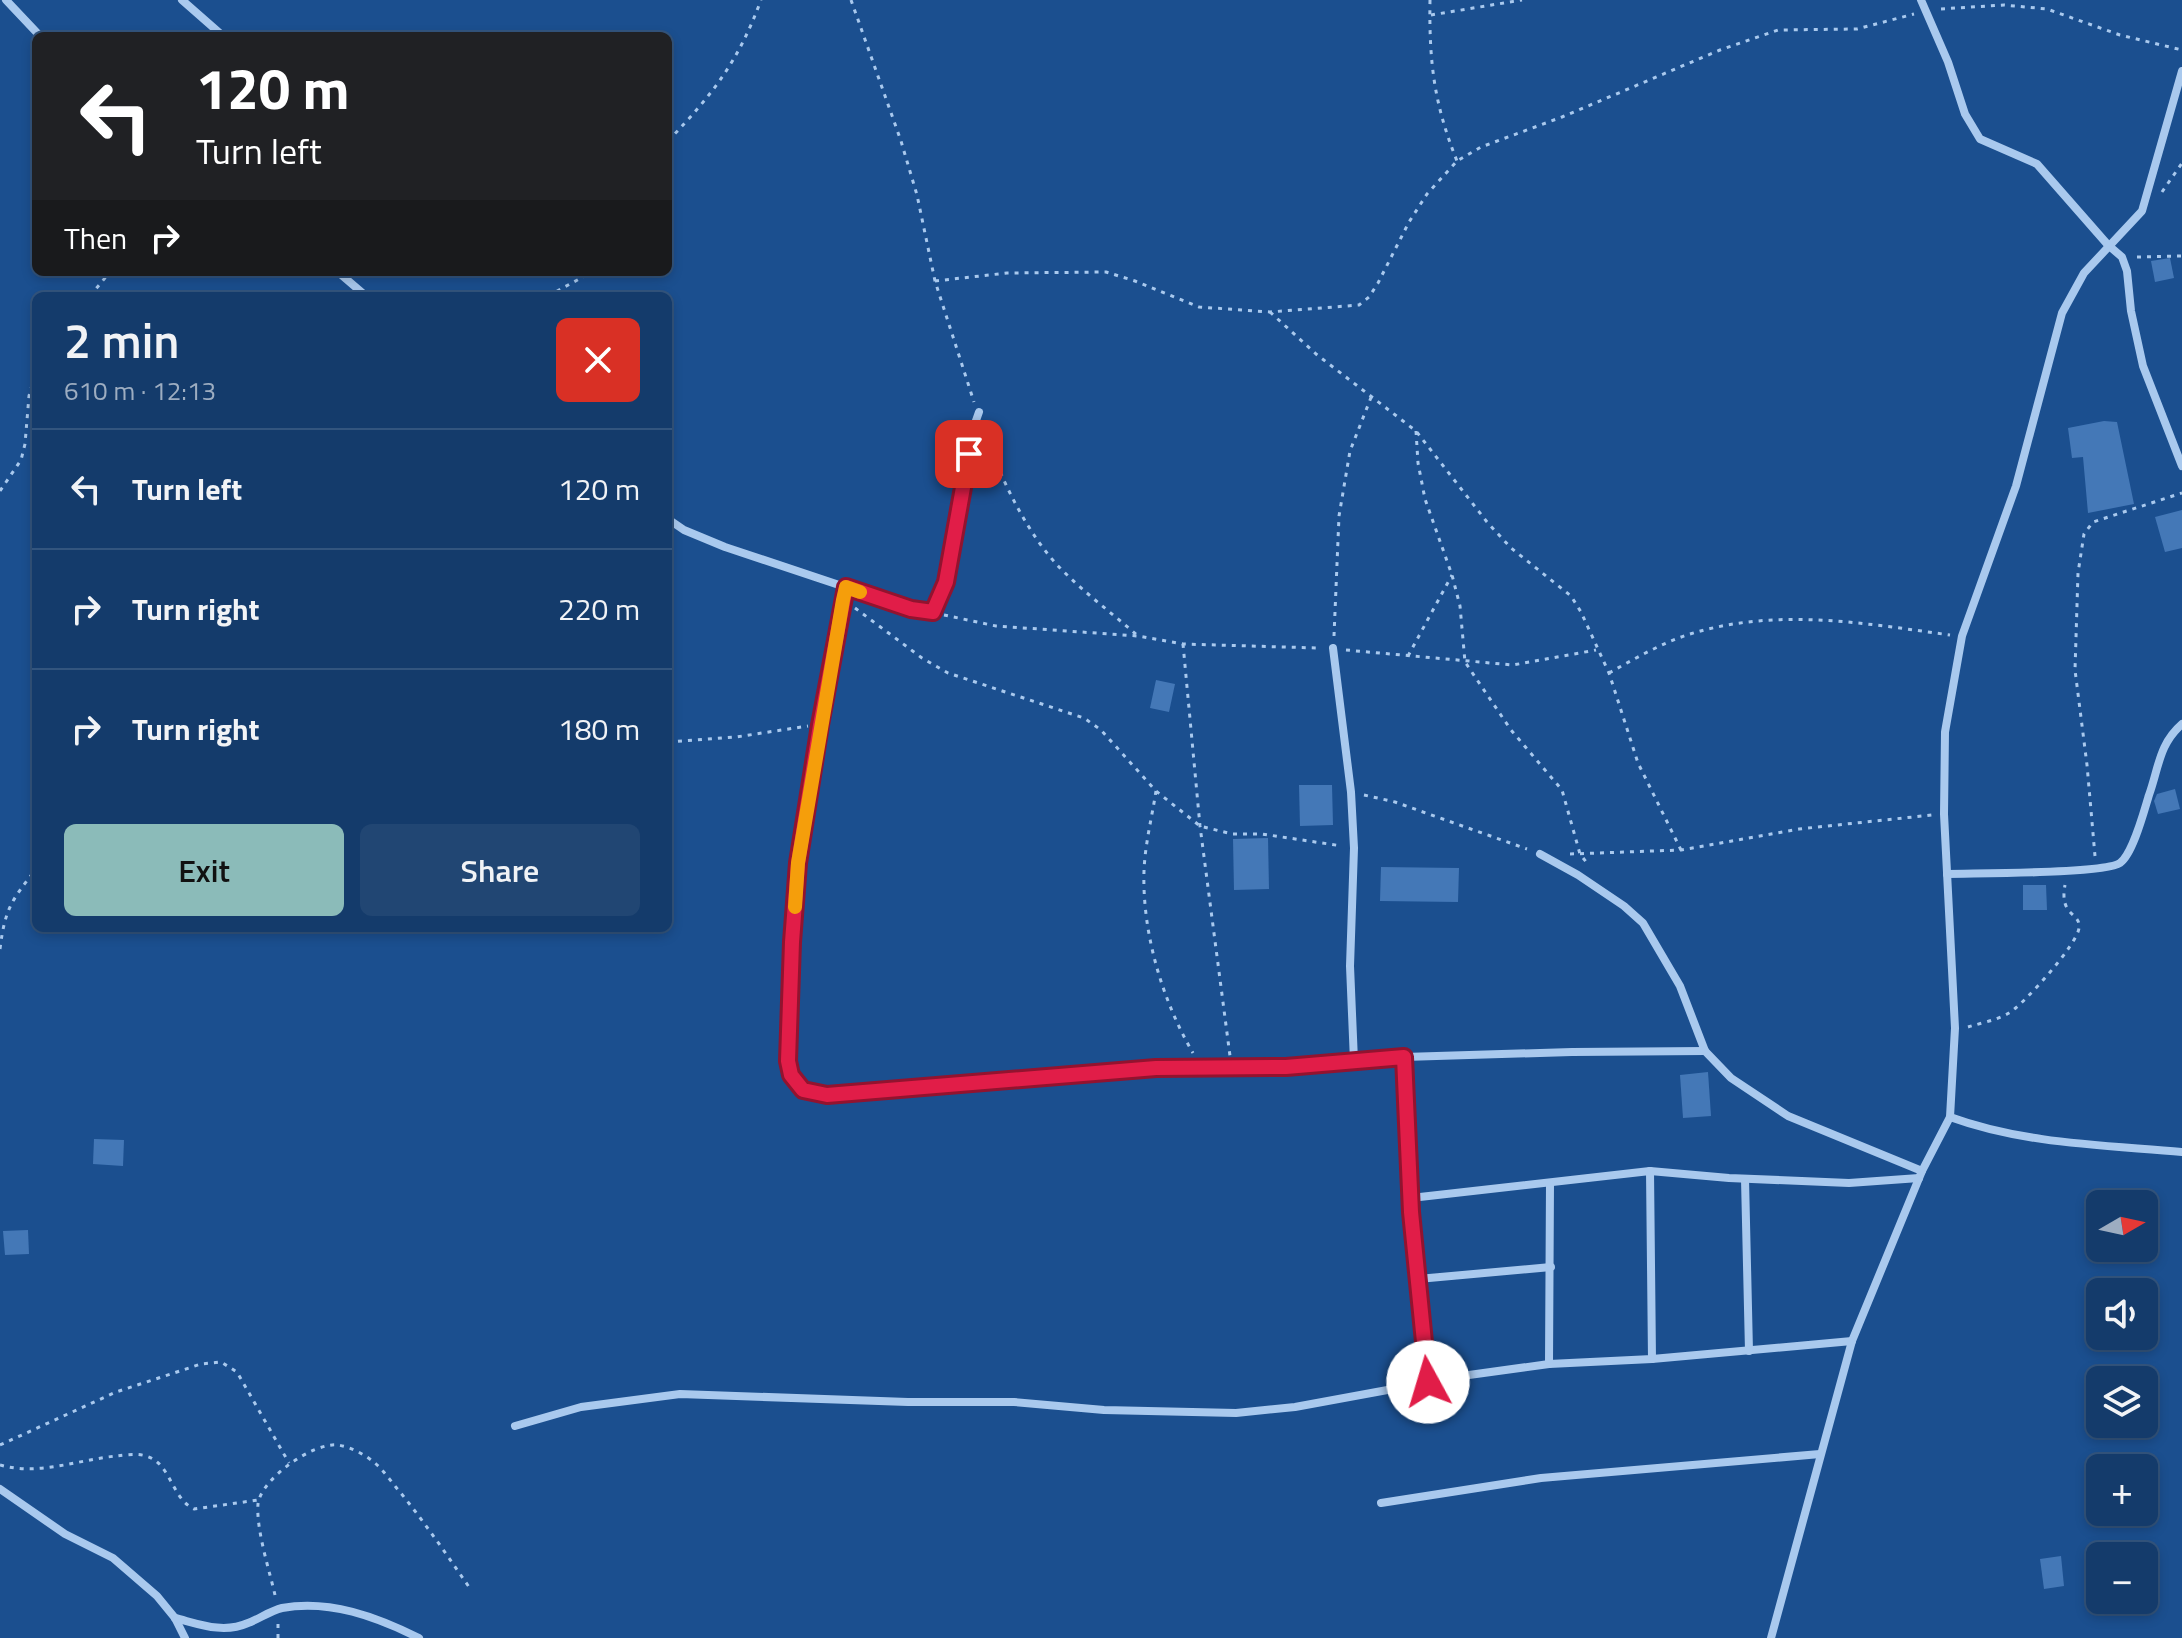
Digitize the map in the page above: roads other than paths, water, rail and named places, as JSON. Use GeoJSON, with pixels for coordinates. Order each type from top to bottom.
{"type":"FeatureCollection","features":[{"type":"Feature","properties":{"kind":"street"},"geometry":{"type":"LineString","coordinates":[[6,0],[36,32]]}},
{"type":"Feature","properties":{"kind":"street"},"geometry":{"type":"LineString","coordinates":[[182,0],[218,32]]}},
{"type":"Feature","properties":{"kind":"street"},"geometry":{"type":"LineString","coordinates":[[1921,0],[1965,114],[1980,139],[2037,164],[2122,257],[2143,366],[2182,466]]}},
{"type":"Feature","properties":{"kind":"street"},"geometry":{"type":"LineString","coordinates":[[1771,1638],[1852,1341],[1921,1174],[1950,1117],[1955,1028],[1944,814],[1945,732],[1962,636],[2016,486],[2062,313],[2084,273],[2142,211],[2182,71]]}},
{"type":"Feature","properties":{"kind":"street"},"geometry":{"type":"LineString","coordinates":[[343,276],[361,292]]}},
{"type":"Feature","properties":{"kind":"street"},"geometry":{"type":"LineString","coordinates":[[672,522],[725,547],[911,609],[933,612],[946,582],[979,412]]}},
{"type":"Feature","properties":{"kind":"street"},"geometry":{"type":"LineString","coordinates":[[846,587],[798,863],[788,1061],[791,1075],[803,1090],[827,1095],[1100,1072],[1231,1068],[1404,1057],[1705,1051]]}},
{"type":"Feature","properties":{"kind":"street"},"geometry":{"type":"LineString","coordinates":[[1333,648],[1351,792],[1354,848],[1350,966],[1354,1061]]}},
{"type":"Feature","properties":{"kind":"street"},"geometry":{"type":"LineString","coordinates":[[1947,874],[2071,871],[2121,863],[2142,816],[2164,743],[2182,724]]}},
{"type":"Feature","properties":{"kind":"street"},"geometry":{"type":"LineString","coordinates":[[1540,854],[1624,906],[1643,923],[1680,986],[1705,1051],[1731,1078],[1788,1116],[1921,1174]]}},
{"type":"Feature","properties":{"kind":"street"},"geometry":{"type":"LineString","coordinates":[[1404,1057],[1411,1198],[1428,1382]]}},
{"type":"Feature","properties":{"kind":"street"},"geometry":{"type":"LineString","coordinates":[[1950,1117],[1987,1130],[2041,1139],[2182,1152]]}},
{"type":"Feature","properties":{"kind":"street"},"geometry":{"type":"LineString","coordinates":[[1411,1198],[1650,1171],[1849,1183],[1921,1174]]}},
{"type":"Feature","properties":{"kind":"street"},"geometry":{"type":"LineString","coordinates":[[1650,1171],[1652,1359]]}},
{"type":"Feature","properties":{"kind":"street"},"geometry":{"type":"LineString","coordinates":[[1745,1179],[1749,1351]]}},
{"type":"Feature","properties":{"kind":"street"},"geometry":{"type":"LineString","coordinates":[[1549,1364],[1550,1184]]}},
{"type":"Feature","properties":{"kind":"street"},"geometry":{"type":"LineString","coordinates":[[1418,1279],[1551,1267]]}},
{"type":"Feature","properties":{"kind":"street"},"geometry":{"type":"LineString","coordinates":[[515,1426],[581,1407],[680,1394],[897,1402],[1014,1402],[1104,1410],[1236,1413],[1295,1407],[1428,1382],[1549,1364],[1652,1359],[1852,1341]]}},
{"type":"Feature","properties":{"kind":"street"},"geometry":{"type":"LineString","coordinates":[[1381,1503],[1541,1478],[1820,1454]]}},
{"type":"Feature","properties":{"kind":"street"},"geometry":{"type":"LineString","coordinates":[[0,1489],[65,1534],[113,1558],[157,1596],[175,1618],[185,1638]]}},
{"type":"Feature","properties":{"kind":"street"},"geometry":{"type":"LineString","coordinates":[[175,1618],[211,1628],[231,1629],[279,1609],[302,1606],[333,1608],[381,1619],[419,1638]]}}]}
